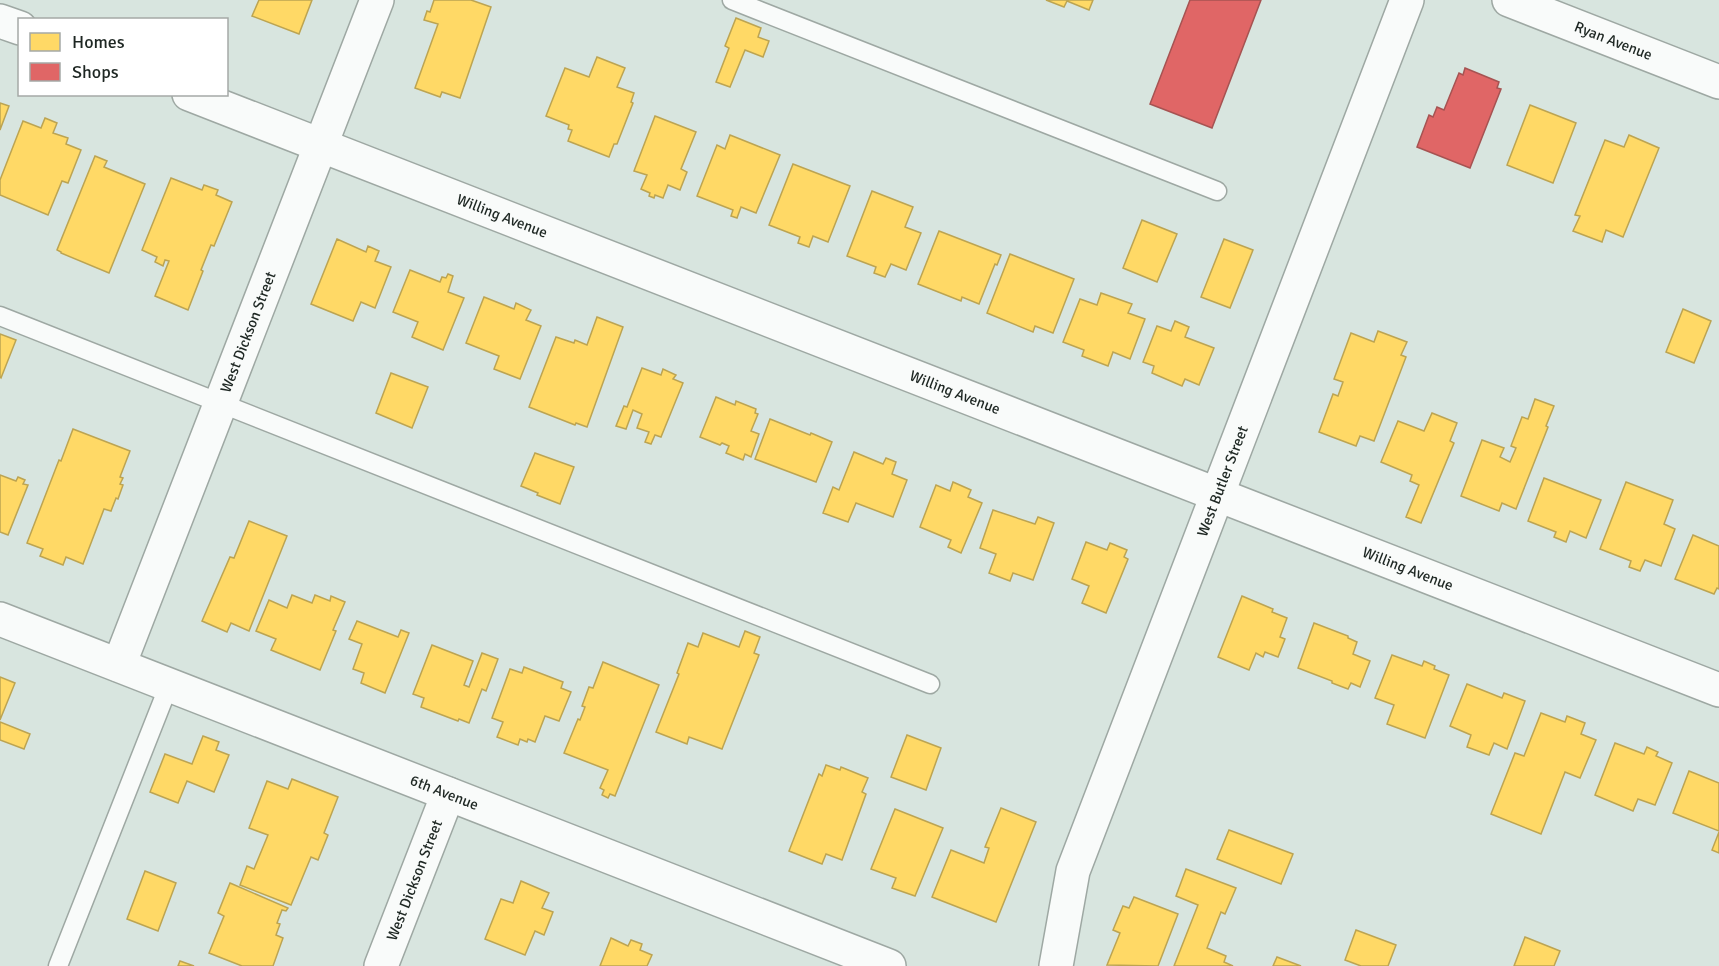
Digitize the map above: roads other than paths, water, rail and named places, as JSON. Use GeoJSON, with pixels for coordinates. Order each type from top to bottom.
{"type":"FeatureCollection","features":[{"type":"Feature","properties":{"kind":"street","name":"West Dickson Street"},"geometry":{"type":"LineString","coordinates":[[118,665],[222,403],[377,0]]}},
{"type":"Feature","properties":{"kind":"street","name":"West Butler Street"},"geometry":{"type":"LineString","coordinates":[[1056,966],[1073,871],[1407,0]]}},
{"type":"Feature","properties":{"kind":"street","name":"Ryan Avenue"},"geometry":{"type":"LineString","coordinates":[[1509,0],[1719,82]]}},
{"type":"Feature","properties":{"kind":"street"},"geometry":{"type":"LineString","coordinates":[[0,21],[18,27]]}},
{"type":"Feature","properties":{"kind":"street","name":"Willing Avenue"},"geometry":{"type":"LineString","coordinates":[[194,96],[1719,690]]}},
{"type":"Feature","properties":{"kind":"street","name":"6th Avenue"},"geometry":{"type":"LineString","coordinates":[[0,619],[889,966]]}},
{"type":"Feature","properties":{"kind":"street","name":"West Dickson Street"},"geometry":{"type":"LineString","coordinates":[[381,966],[448,794]]}},
{"type":"Feature","properties":{"kind":"lane"},"geometry":{"type":"LineString","coordinates":[[732,0],[1217,191]]}},
{"type":"Feature","properties":{"kind":"lane"},"geometry":{"type":"LineString","coordinates":[[0,316],[930,684]]}},
{"type":"Feature","properties":{"kind":"lane"},"geometry":{"type":"LineString","coordinates":[[58,966],[169,685]]}}]}
